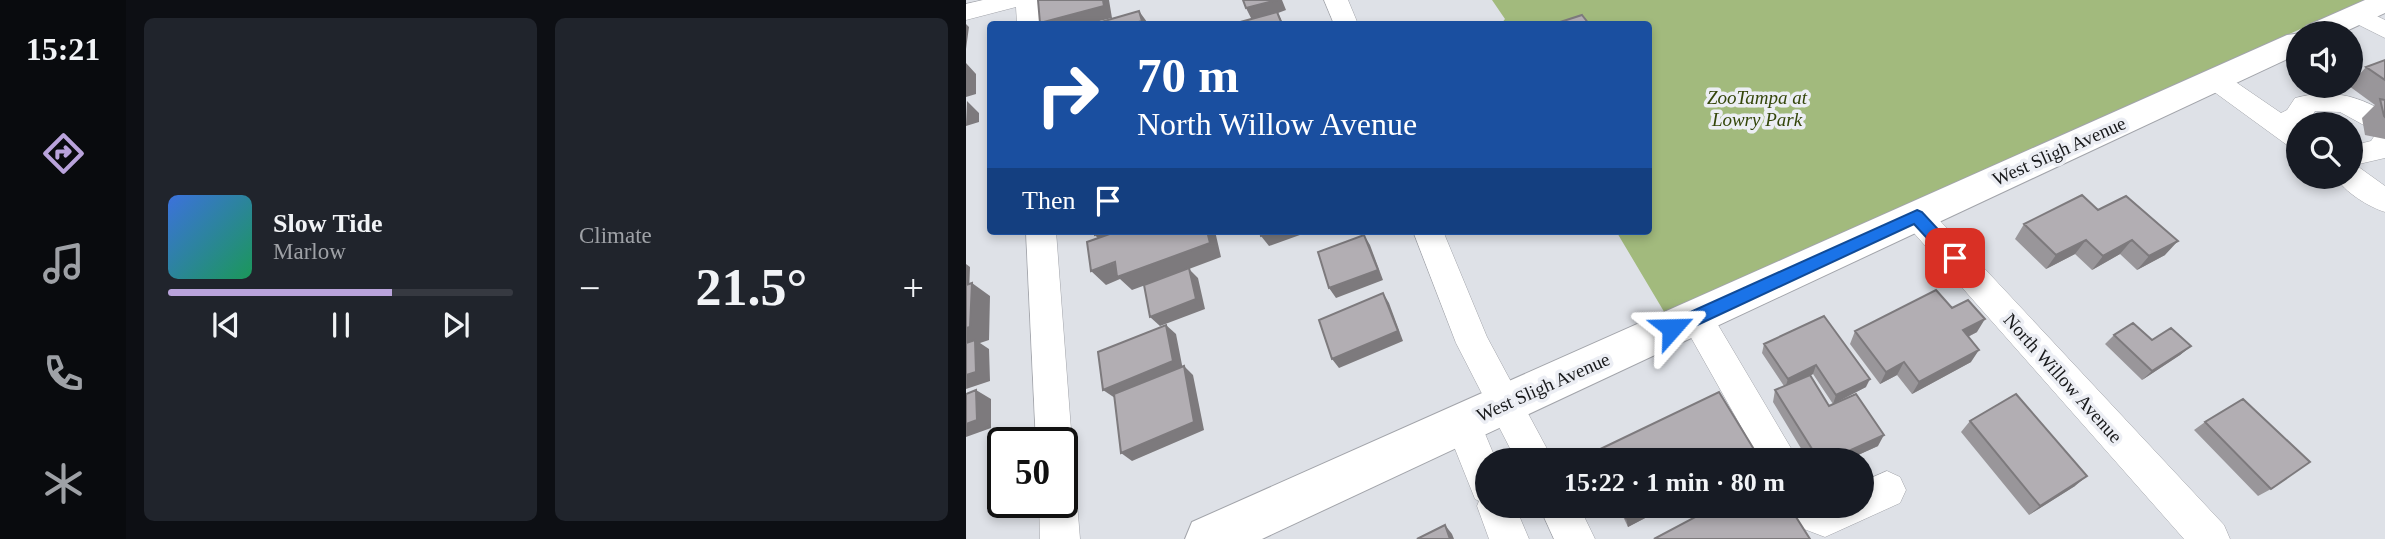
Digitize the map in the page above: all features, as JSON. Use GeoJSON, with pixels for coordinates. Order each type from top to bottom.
{"type":"FeatureCollection","features":[{"type":"Feature","properties":{"kind":"main road"},"geometry":{"type":"LineString","coordinates":[[2344,21],[2385,2]]}},
{"type":"Feature","properties":{"kind":"main road","name":"West Sligh Avenue"},"geometry":{"type":"LineString","coordinates":[[1209,539],[2286,47]]}},
{"type":"Feature","properties":{"kind":"street"},"geometry":{"type":"LineString","coordinates":[[966,12],[1012,0]]}},
{"type":"Feature","properties":{"kind":"street"},"geometry":{"type":"LineString","coordinates":[[1027,0],[1029,21]]}},
{"type":"Feature","properties":{"kind":"street"},"geometry":{"type":"LineString","coordinates":[[1336,0],[1345,21]]}},
{"type":"Feature","properties":{"kind":"street"},"geometry":{"type":"LineString","coordinates":[[2358,15],[2385,30]]}},
{"type":"Feature","properties":{"kind":"street"},"geometry":{"type":"LineString","coordinates":[[2215,80],[2286,130]]}},
{"type":"Feature","properties":{"kind":"street"},"geometry":{"type":"LineString","coordinates":[[2300,112],[2304,105],[2320,100],[2357,107],[2362,112]]}},
{"type":"Feature","properties":{"kind":"street"},"geometry":{"type":"LineString","coordinates":[[2363,113],[2383,132],[2380,149],[2363,153]]}},
{"type":"Feature","properties":{"kind":"street"},"geometry":{"type":"LineString","coordinates":[[2363,185],[2385,201]]}},
{"type":"Feature","properties":{"kind":"street","name":"North Willow Avenue"},"geometry":{"type":"LineString","coordinates":[[1917,216],[2210,539]]}},
{"type":"Feature","properties":{"kind":"street"},"geometry":{"type":"LineString","coordinates":[[1041,235],[1053,427]]}},
{"type":"Feature","properties":{"kind":"street"},"geometry":{"type":"LineString","coordinates":[[1430,235],[1473,343],[1529,448]]}},
{"type":"Feature","properties":{"kind":"street"},"geometry":{"type":"LineString","coordinates":[[1696,318],[1773,448]]}},
{"type":"Feature","properties":{"kind":"street"},"geometry":{"type":"LineString","coordinates":[[1463,424],[1475,454]]}},
{"type":"Feature","properties":{"kind":"street"},"geometry":{"type":"LineString","coordinates":[[1059,518],[1060,539]]}},
{"type":"Feature","properties":{"kind":"street"},"geometry":{"type":"LineString","coordinates":[[1501,518],[1509,539]]}},
{"type":"Feature","properties":{"kind":"street"},"geometry":{"type":"LineString","coordinates":[[1564,518],[1575,539]]}},
{"type":"Feature","properties":{"kind":"green space","name":"ZooTampa at Lowry Park"},"geometry":{"type":"Polygon","coordinates":[[[1492,0],[2365,0],[2318,21],[2286,21],[2286,36],[1666,315],[1618,235],[1652,235],[1652,21],[1503,21],[1505,19],[1492,0]]]}},
{"type":"Feature","properties":{"kind":"building"},"geometry":{"type":"Polygon","coordinates":[[[1038,0],[1103,0],[1104,6],[1040,21],[1038,0]]]}},
{"type":"Feature","properties":{"kind":"building"},"geometry":{"type":"Polygon","coordinates":[[[1243,0],[1277,0],[1246,8],[1243,0]]]}},
{"type":"Feature","properties":{"kind":"building"},"geometry":{"type":"Polygon","coordinates":[[[1139,11],[1142,21],[1104,21],[1139,11]]]}},
{"type":"Feature","properties":{"kind":"building"},"geometry":{"type":"Polygon","coordinates":[[[1277,12],[1281,21],[1244,21],[1277,12]]]}},
{"type":"Feature","properties":{"kind":"building"},"geometry":{"type":"Polygon","coordinates":[[[1582,15],[1587,21],[1563,21],[1582,15]]]}},
{"type":"Feature","properties":{"kind":"building"},"geometry":{"type":"Polygon","coordinates":[[[2385,60],[2385,80],[2366,67],[2385,60]]]}},
{"type":"Feature","properties":{"kind":"building"},"geometry":{"type":"Polygon","coordinates":[[[2380,99],[2385,100],[2385,117],[2384,116],[2380,99]]]}},
{"type":"Feature","properties":{"kind":"building"},"geometry":{"type":"Polygon","coordinates":[[[2082,195],[2098,210],[2126,196],[2178,241],[2149,256],[2132,240],[2103,256],[2086,240],[2056,255],[2024,224],[2082,195]]]}},
{"type":"Feature","properties":{"kind":"building"},"geometry":{"type":"Polygon","coordinates":[[[1107,235],[1208,235],[1210,243],[1117,277],[1115,262],[1091,271],[1087,242],[1107,235]]]}},
{"type":"Feature","properties":{"kind":"building"},"geometry":{"type":"Polygon","coordinates":[[[1364,235],[1378,270],[1329,288],[1318,252],[1364,235]]]}},
{"type":"Feature","properties":{"kind":"building"},"geometry":{"type":"Polygon","coordinates":[[[1189,268],[1196,299],[1150,317],[1144,285],[1189,268]]]}},
{"type":"Feature","properties":{"kind":"building"},"geometry":{"type":"Polygon","coordinates":[[[972,283],[970,327],[966,328],[966,285],[972,283]]]}},
{"type":"Feature","properties":{"kind":"building"},"geometry":{"type":"Polygon","coordinates":[[[1936,290],[1952,308],[1968,300],[1985,319],[1963,330],[1979,350],[1919,382],[1904,362],[1886,372],[1855,331],[1936,290]]]}},
{"type":"Feature","properties":{"kind":"building"},"geometry":{"type":"Polygon","coordinates":[[[1383,293],[1398,331],[1332,359],[1319,320],[1383,293]]]}},
{"type":"Feature","properties":{"kind":"building"},"geometry":{"type":"Polygon","coordinates":[[[1824,316],[1870,379],[1836,395],[1816,365],[1788,379],[1764,344],[1824,316]]]}},
{"type":"Feature","properties":{"kind":"building"},"geometry":{"type":"Polygon","coordinates":[[[2133,323],[2152,340],[2171,328],[2191,346],[2152,371],[2114,335],[2133,323]]]}},
{"type":"Feature","properties":{"kind":"building"},"geometry":{"type":"Polygon","coordinates":[[[1166,325],[1173,361],[1103,390],[1098,352],[1166,325]]]}},
{"type":"Feature","properties":{"kind":"building"},"geometry":{"type":"Polygon","coordinates":[[[975,340],[976,372],[966,375],[966,343],[975,340]]]}},
{"type":"Feature","properties":{"kind":"building"},"geometry":{"type":"Polygon","coordinates":[[[1184,366],[1194,422],[1121,453],[1114,394],[1184,366]]]}},
{"type":"Feature","properties":{"kind":"building"},"geometry":{"type":"Polygon","coordinates":[[[1810,375],[1829,406],[1856,394],[1884,435],[1855,448],[1811,448],[1775,390],[1810,375]]]}},
{"type":"Feature","properties":{"kind":"building"},"geometry":{"type":"Polygon","coordinates":[[[976,390],[977,420],[966,424],[966,394],[976,390]]]}},
{"type":"Feature","properties":{"kind":"building"},"geometry":{"type":"Polygon","coordinates":[[[1719,392],[1753,448],[1602,448],[1719,392]]]}},
{"type":"Feature","properties":{"kind":"building"},"geometry":{"type":"Polygon","coordinates":[[[2016,394],[2087,476],[2040,506],[1970,421],[2016,394]]]}},
{"type":"Feature","properties":{"kind":"building"},"geometry":{"type":"Polygon","coordinates":[[[2243,399],[2310,462],[2271,489],[2205,422],[2243,399]]]}},
{"type":"Feature","properties":{"kind":"building"},"geometry":{"type":"Polygon","coordinates":[[[1693,518],[1797,518],[1810,539],[1654,539],[1693,518]]]}},
{"type":"Feature","properties":{"kind":"building"},"geometry":{"type":"Polygon","coordinates":[[[1445,525],[1450,539],[1417,539],[1445,525]]]}},
{"type":"Feature","properties":{"kind":"route"},"geometry":{"type":"LineString","coordinates":[[1672,328],[1917,216],[1955,258]]}}]}
